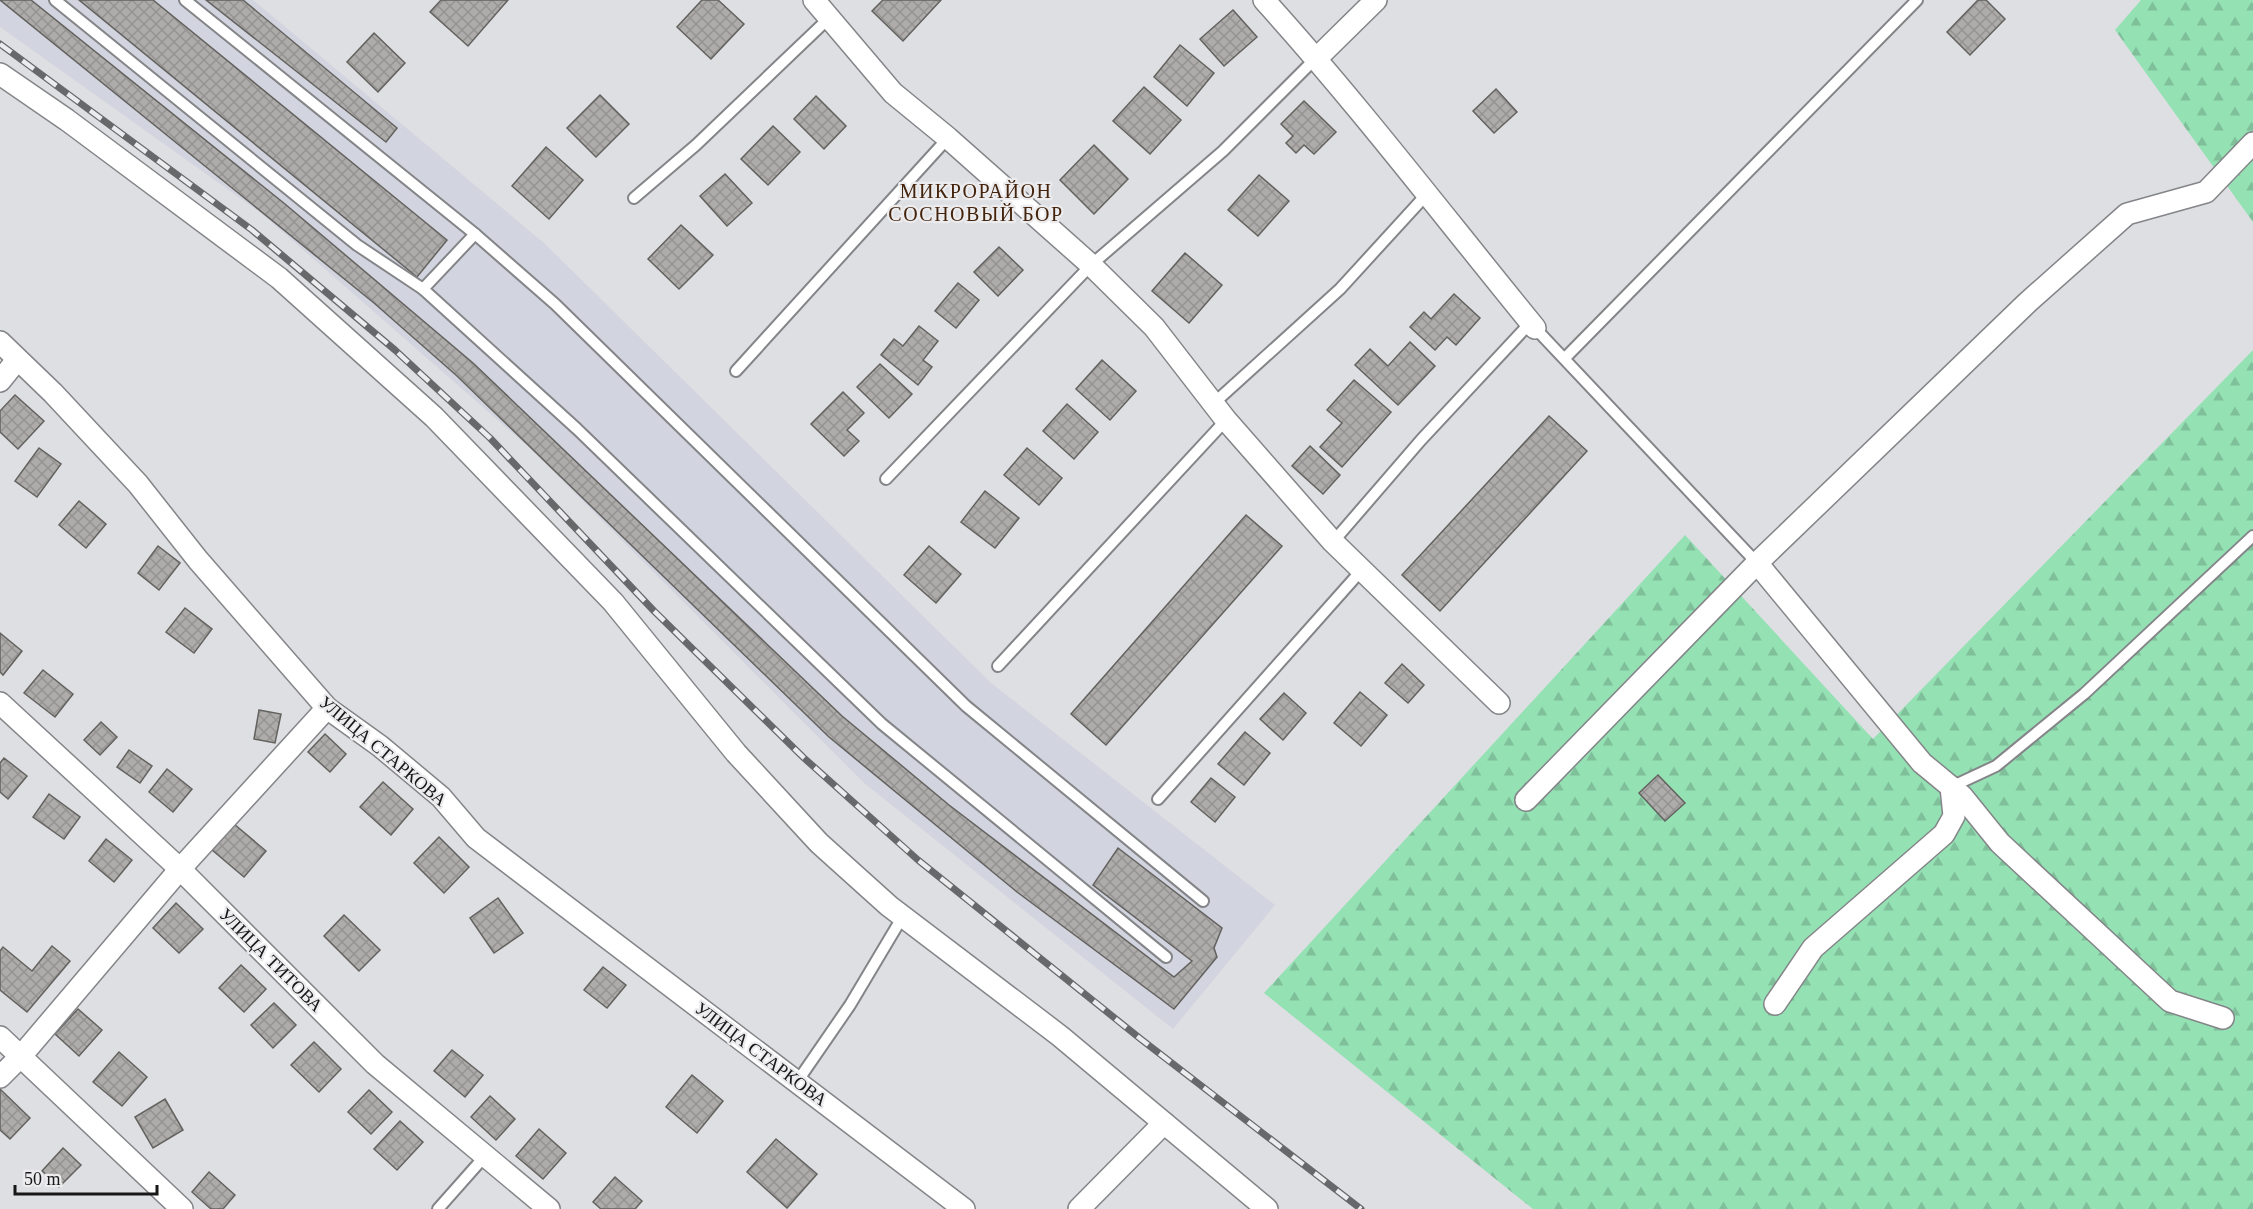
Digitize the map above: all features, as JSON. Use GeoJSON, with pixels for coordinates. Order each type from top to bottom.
{"type":"FeatureCollection","features":[{"type":"Feature","properties":{"kind":"street"},"geometry":{"type":"LineString","coordinates":[[814,0],[893,93],[948,138],[1091,265],[1154,327],[1220,412],[1360,572],[1499,703]]}},
{"type":"Feature","properties":{"kind":"street"},"geometry":{"type":"LineString","coordinates":[[1264,0],[1317,58],[1533,325]]}},
{"type":"Feature","properties":{"kind":"street"},"geometry":{"type":"LineString","coordinates":[[1317,58],[1376,0]]}},
{"type":"Feature","properties":{"kind":"street"},"geometry":{"type":"LineString","coordinates":[[0,75],[67,120],[279,278],[434,417],[613,602],[736,753],[819,843],[903,916],[1060,1036],[1267,1209]]}},
{"type":"Feature","properties":{"kind":"street"},"geometry":{"type":"LineString","coordinates":[[1526,800],[1757,563],[2028,302],[2127,214],[2206,192],[2253,143]]}},
{"type":"Feature","properties":{"kind":"street","name":"УЛИЦА СТАРКОВА"},"geometry":{"type":"LineString","coordinates":[[0,342],[138,484],[198,560],[327,708],[380,746],[441,797],[476,838],[964,1209]]}},
{"type":"Feature","properties":{"kind":"street"},"geometry":{"type":"LineString","coordinates":[[0,381],[17,360]]}},
{"type":"Feature","properties":{"kind":"street"},"geometry":{"type":"LineString","coordinates":[[1757,563],[1922,763],[1962,796],[2000,843],[2170,1001],[2223,1018]]}},
{"type":"Feature","properties":{"kind":"street","name":"УЛИЦА ТИТОВА"},"geometry":{"type":"LineString","coordinates":[[0,703],[180,869],[375,1064],[549,1209]]}},
{"type":"Feature","properties":{"kind":"street"},"geometry":{"type":"LineString","coordinates":[[0,1077],[22,1055],[180,869],[327,708]]}},
{"type":"Feature","properties":{"kind":"street"},"geometry":{"type":"LineString","coordinates":[[1775,1004],[1813,948],[1944,834],[1954,816],[1951,787]]}},
{"type":"Feature","properties":{"kind":"street"},"geometry":{"type":"LineString","coordinates":[[0,1037],[22,1055],[182,1209]]}},
{"type":"Feature","properties":{"kind":"street"},"geometry":{"type":"LineString","coordinates":[[1079,1209],[1164,1123]]}},
{"type":"Feature","properties":{"kind":"lane"},"geometry":{"type":"LineString","coordinates":[[55,0],[357,245],[423,289],[577,429],[882,724],[1166,957]]}},
{"type":"Feature","properties":{"kind":"lane"},"geometry":{"type":"LineString","coordinates":[[185,0],[475,234],[555,304],[966,706],[1203,901]]}},
{"type":"Feature","properties":{"kind":"lane"},"geometry":{"type":"LineString","coordinates":[[1564,358],[1917,0]]}},
{"type":"Feature","properties":{"kind":"lane"},"geometry":{"type":"LineString","coordinates":[[634,198],[696,145],[828,19]]}},
{"type":"Feature","properties":{"kind":"lane"},"geometry":{"type":"LineString","coordinates":[[886,479],[1091,265],[1223,152],[1317,58]]}},
{"type":"Feature","properties":{"kind":"lane"},"geometry":{"type":"LineString","coordinates":[[736,371],[948,138]]}},
{"type":"Feature","properties":{"kind":"lane"},"geometry":{"type":"LineString","coordinates":[[998,666],[1220,412],[1340,289],[1426,195]]}},
{"type":"Feature","properties":{"kind":"lane"},"geometry":{"type":"LineString","coordinates":[[423,289],[475,234]]}},
{"type":"Feature","properties":{"kind":"lane"},"geometry":{"type":"LineString","coordinates":[[1333,542],[1421,440],[1533,325],[1757,563]]}},
{"type":"Feature","properties":{"kind":"lane"},"geometry":{"type":"LineString","coordinates":[[1951,787],[1996,766],[2084,694],[2253,536]]}},
{"type":"Feature","properties":{"kind":"lane"},"geometry":{"type":"LineString","coordinates":[[1158,799],[1360,572]]}},
{"type":"Feature","properties":{"kind":"lane"},"geometry":{"type":"LineString","coordinates":[[797,1082],[850,1005],[903,916]]}},
{"type":"Feature","properties":{"kind":"lane"},"geometry":{"type":"LineString","coordinates":[[438,1209],[485,1156]]}},
{"type":"Feature","properties":{"kind":"shaded area"},"geometry":{"type":"Polygon","coordinates":[[[0,0],[253,0],[544,243],[991,683],[1275,905],[1173,1029],[864,783],[532,450],[261,213],[0,27],[0,0]]]}},
{"type":"Feature","properties":{"kind":"green space"},"geometry":{"type":"Polygon","coordinates":[[[2141,0],[2253,0],[2253,222],[2115,30],[2141,0]]]}},
{"type":"Feature","properties":{"kind":"green space"},"geometry":{"type":"Polygon","coordinates":[[[2253,350],[2253,1209],[1533,1209],[1264,993],[1685,535],[1873,739],[2253,350]]]}},
{"type":"Feature","properties":{"kind":"building"},"geometry":{"type":"Polygon","coordinates":[[[0,0],[31,0],[285,204],[473,363],[842,716],[949,805],[1174,977],[1192,961],[1093,885],[1118,848],[1222,928],[1214,948],[1217,957],[1174,1009],[1017,892],[829,737],[457,376],[374,303],[0,0]]]}},
{"type":"Feature","properties":{"kind":"building"},"geometry":{"type":"Polygon","coordinates":[[[79,0],[153,0],[447,240],[417,277],[79,0]]]}},
{"type":"Feature","properties":{"kind":"building"},"geometry":{"type":"Polygon","coordinates":[[[206,0],[243,0],[397,128],[386,142],[206,0]]]}},
{"type":"Feature","properties":{"kind":"building"},"geometry":{"type":"Polygon","coordinates":[[[441,0],[508,0],[468,46],[430,12],[441,0]]]}},
{"type":"Feature","properties":{"kind":"building"},"geometry":{"type":"Polygon","coordinates":[[[702,0],[718,0],[744,24],[711,59],[677,27],[702,0]]]}},
{"type":"Feature","properties":{"kind":"building"},"geometry":{"type":"Polygon","coordinates":[[[883,0],[941,0],[903,41],[872,11],[883,0]]]}},
{"type":"Feature","properties":{"kind":"building"},"geometry":{"type":"Polygon","coordinates":[[[1978,0],[1986,0],[2005,19],[1970,55],[1947,32],[1978,0]]]}},
{"type":"Feature","properties":{"kind":"building"},"geometry":{"type":"Polygon","coordinates":[[[1233,10],[1257,37],[1224,66],[1200,39],[1233,10]]]}},
{"type":"Feature","properties":{"kind":"building"},"geometry":{"type":"Polygon","coordinates":[[[374,33],[405,63],[378,92],[347,62],[374,33]]]}},
{"type":"Feature","properties":{"kind":"building"},"geometry":{"type":"Polygon","coordinates":[[[1180,45],[1214,73],[1187,106],[1154,77],[1180,45]]]}},
{"type":"Feature","properties":{"kind":"building"},"geometry":{"type":"Polygon","coordinates":[[[1144,87],[1181,120],[1150,154],[1113,121],[1144,87]]]}},
{"type":"Feature","properties":{"kind":"building"},"geometry":{"type":"Polygon","coordinates":[[[1496,89],[1517,112],[1494,133],[1473,111],[1496,89]]]}},
{"type":"Feature","properties":{"kind":"building"},"geometry":{"type":"Polygon","coordinates":[[[600,95],[629,124],[596,157],[567,128],[600,95]]]}},
{"type":"Feature","properties":{"kind":"building"},"geometry":{"type":"Polygon","coordinates":[[[816,96],[846,126],[824,149],[794,119],[816,96]]]}},
{"type":"Feature","properties":{"kind":"building"},"geometry":{"type":"Polygon","coordinates":[[[1304,101],[1336,132],[1314,154],[1304,145],[1296,153],[1286,143],[1293,136],[1281,124],[1304,101]]]}},
{"type":"Feature","properties":{"kind":"building"},"geometry":{"type":"Polygon","coordinates":[[[773,126],[800,152],[768,185],[741,159],[773,126]]]}},
{"type":"Feature","properties":{"kind":"building"},"geometry":{"type":"Polygon","coordinates":[[[1094,145],[1128,179],[1094,214],[1060,180],[1094,145]]]}},
{"type":"Feature","properties":{"kind":"building"},"geometry":{"type":"Polygon","coordinates":[[[546,147],[583,180],[549,219],[512,186],[546,147]]]}},
{"type":"Feature","properties":{"kind":"building"},"geometry":{"type":"Polygon","coordinates":[[[725,174],[752,203],[727,226],[700,196],[725,174]]]}},
{"type":"Feature","properties":{"kind":"building"},"geometry":{"type":"Polygon","coordinates":[[[1259,175],[1289,201],[1258,236],[1228,210],[1259,175]]]}},
{"type":"Feature","properties":{"kind":"building"},"geometry":{"type":"Polygon","coordinates":[[[681,225],[713,255],[679,289],[648,259],[681,225]]]}},
{"type":"Feature","properties":{"kind":"building"},"geometry":{"type":"Polygon","coordinates":[[[999,247],[1023,270],[998,296],[974,272],[999,247]]]}},
{"type":"Feature","properties":{"kind":"building"},"geometry":{"type":"Polygon","coordinates":[[[1185,253],[1222,285],[1189,323],[1152,291],[1185,253]]]}},
{"type":"Feature","properties":{"kind":"building"},"geometry":{"type":"Polygon","coordinates":[[[958,283],[979,300],[956,328],[935,311],[958,283]]]}},
{"type":"Feature","properties":{"kind":"building"},"geometry":{"type":"Polygon","coordinates":[[[1454,294],[1480,318],[1456,345],[1447,337],[1435,350],[1410,327],[1424,312],[1431,319],[1454,294]]]}},
{"type":"Feature","properties":{"kind":"building"},"geometry":{"type":"Polygon","coordinates":[[[919,326],[938,341],[923,360],[932,367],[918,385],[881,355],[894,339],[903,346],[919,326]]]}},
{"type":"Feature","properties":{"kind":"building"},"geometry":{"type":"Polygon","coordinates":[[[1410,342],[1435,366],[1398,405],[1355,365],[1370,349],[1388,366],[1410,342]]]}},
{"type":"Feature","properties":{"kind":"building"},"geometry":{"type":"Polygon","coordinates":[[[1102,360],[1136,391],[1110,420],[1076,389],[1102,360]]]}},
{"type":"Feature","properties":{"kind":"building"},"geometry":{"type":"Polygon","coordinates":[[[880,364],[912,394],[889,418],[857,387],[880,364]]]}},
{"type":"Feature","properties":{"kind":"building"},"geometry":{"type":"Polygon","coordinates":[[[1354,380],[1391,412],[1342,467],[1320,447],[1342,423],[1327,410],[1354,380]]]}},
{"type":"Feature","properties":{"kind":"building"},"geometry":{"type":"Polygon","coordinates":[[[843,392],[864,413],[847,430],[859,441],[844,456],[811,424],[843,392]]]}},
{"type":"Feature","properties":{"kind":"building"},"geometry":{"type":"Polygon","coordinates":[[[15,395],[44,421],[18,449],[0,432],[0,411],[15,395]]]}},
{"type":"Feature","properties":{"kind":"building"},"geometry":{"type":"Polygon","coordinates":[[[1067,404],[1098,432],[1074,459],[1043,431],[1067,404]]]}},
{"type":"Feature","properties":{"kind":"building"},"geometry":{"type":"Polygon","coordinates":[[[1549,416],[1587,451],[1440,611],[1402,575],[1549,416]]]}},
{"type":"Feature","properties":{"kind":"building"},"geometry":{"type":"Polygon","coordinates":[[[1310,446],[1340,475],[1323,494],[1292,466],[1310,446]]]}},
{"type":"Feature","properties":{"kind":"building"},"geometry":{"type":"Polygon","coordinates":[[[39,448],[61,464],[37,497],[15,481],[39,448]]]}},
{"type":"Feature","properties":{"kind":"building"},"geometry":{"type":"Polygon","coordinates":[[[1027,448],[1062,478],[1039,505],[1004,475],[1027,448]]]}},
{"type":"Feature","properties":{"kind":"building"},"geometry":{"type":"Polygon","coordinates":[[[985,491],[1019,518],[995,548],[961,522],[985,491]]]}},
{"type":"Feature","properties":{"kind":"building"},"geometry":{"type":"Polygon","coordinates":[[[79,501],[106,524],[86,548],[59,525],[79,501]]]}},
{"type":"Feature","properties":{"kind":"building"},"geometry":{"type":"Polygon","coordinates":[[[1246,515],[1282,546],[1106,745],[1071,714],[1246,515]]]}},
{"type":"Feature","properties":{"kind":"building"},"geometry":{"type":"Polygon","coordinates":[[[158,546],[180,563],[159,590],[138,573],[158,546]]]}},
{"type":"Feature","properties":{"kind":"building"},"geometry":{"type":"Polygon","coordinates":[[[929,546],[961,574],[936,603],[904,575],[929,546]]]}},
{"type":"Feature","properties":{"kind":"building"},"geometry":{"type":"Polygon","coordinates":[[[185,608],[212,629],[194,653],[166,632],[185,608]]]}},
{"type":"Feature","properties":{"kind":"building"},"geometry":{"type":"Polygon","coordinates":[[[0,633],[22,651],[3,675],[0,672],[0,633]]]}},
{"type":"Feature","properties":{"kind":"building"},"geometry":{"type":"Polygon","coordinates":[[[1402,664],[1424,685],[1408,703],[1385,683],[1402,664]]]}},
{"type":"Feature","properties":{"kind":"building"},"geometry":{"type":"Polygon","coordinates":[[[43,670],[73,694],[55,717],[24,693],[43,670]]]}},
{"type":"Feature","properties":{"kind":"building"},"geometry":{"type":"Polygon","coordinates":[[[1360,692],[1387,715],[1361,746],[1334,723],[1360,692]]]}},
{"type":"Feature","properties":{"kind":"building"},"geometry":{"type":"Polygon","coordinates":[[[1284,693],[1306,713],[1283,740],[1260,719],[1284,693]]]}},
{"type":"Feature","properties":{"kind":"building"},"geometry":{"type":"Polygon","coordinates":[[[259,710],[281,714],[275,743],[254,739],[259,710]]]}},
{"type":"Feature","properties":{"kind":"building"},"geometry":{"type":"Polygon","coordinates":[[[101,722],[117,737],[100,755],[84,740],[101,722]]]}},
{"type":"Feature","properties":{"kind":"building"},"geometry":{"type":"Polygon","coordinates":[[[1245,732],[1270,753],[1244,785],[1218,764],[1245,732]]]}},
{"type":"Feature","properties":{"kind":"building"},"geometry":{"type":"Polygon","coordinates":[[[325,734],[346,754],[330,772],[308,752],[325,734]]]}},
{"type":"Feature","properties":{"kind":"building"},"geometry":{"type":"Polygon","coordinates":[[[129,750],[152,766],[140,783],[117,767],[129,750]]]}},
{"type":"Feature","properties":{"kind":"building"},"geometry":{"type":"Polygon","coordinates":[[[4,758],[27,776],[8,799],[0,792],[0,763],[4,758]]]}},
{"type":"Feature","properties":{"kind":"building"},"geometry":{"type":"Polygon","coordinates":[[[167,769],[192,789],[173,812],[149,792],[167,769]]]}},
{"type":"Feature","properties":{"kind":"building"},"geometry":{"type":"Polygon","coordinates":[[[1658,775],[1685,803],[1665,821],[1639,793],[1658,775]]]}},
{"type":"Feature","properties":{"kind":"building"},"geometry":{"type":"Polygon","coordinates":[[[1211,778],[1235,797],[1215,822],[1191,802],[1211,778]]]}},
{"type":"Feature","properties":{"kind":"building"},"geometry":{"type":"Polygon","coordinates":[[[383,782],[413,809],[391,835],[360,807],[383,782]]]}},
{"type":"Feature","properties":{"kind":"building"},"geometry":{"type":"Polygon","coordinates":[[[49,794],[80,817],[64,839],[33,817],[49,794]]]}},
{"type":"Feature","properties":{"kind":"building"},"geometry":{"type":"Polygon","coordinates":[[[234,824],[266,851],[244,877],[212,850],[234,824]]]}},
{"type":"Feature","properties":{"kind":"building"},"geometry":{"type":"Polygon","coordinates":[[[439,837],[469,867],[444,893],[414,863],[439,837]]]}},
{"type":"Feature","properties":{"kind":"building"},"geometry":{"type":"Polygon","coordinates":[[[106,839],[132,860],[114,882],[89,861],[106,839]]]}},
{"type":"Feature","properties":{"kind":"building"},"geometry":{"type":"Polygon","coordinates":[[[498,898],[523,933],[494,953],[470,918],[498,898]]]}},
{"type":"Feature","properties":{"kind":"building"},"geometry":{"type":"Polygon","coordinates":[[[176,903],[203,929],[179,953],[153,928],[176,903]]]}},
{"type":"Feature","properties":{"kind":"building"},"geometry":{"type":"Polygon","coordinates":[[[344,915],[380,950],[359,971],[324,936],[344,915]]]}},
{"type":"Feature","properties":{"kind":"building"},"geometry":{"type":"Polygon","coordinates":[[[52,946],[70,961],[27,1012],[0,990],[0,951],[3,947],[32,971],[52,946]]]}},
{"type":"Feature","properties":{"kind":"building"},"geometry":{"type":"Polygon","coordinates":[[[241,965],[266,989],[244,1012],[219,988],[241,965]]]}},
{"type":"Feature","properties":{"kind":"building"},"geometry":{"type":"Polygon","coordinates":[[[603,967],[626,985],[607,1008],[584,990],[603,967]]]}},
{"type":"Feature","properties":{"kind":"building"},"geometry":{"type":"Polygon","coordinates":[[[274,1003],[296,1025],[273,1048],[251,1025],[274,1003]]]}},
{"type":"Feature","properties":{"kind":"building"},"geometry":{"type":"Polygon","coordinates":[[[78,1009],[102,1030],[79,1056],[55,1034],[78,1009]]]}},
{"type":"Feature","properties":{"kind":"building"},"geometry":{"type":"Polygon","coordinates":[[[314,1042],[341,1069],[319,1092],[291,1065],[314,1042]]]}},
{"type":"Feature","properties":{"kind":"building"},"geometry":{"type":"Polygon","coordinates":[[[452,1050],[483,1075],[465,1097],[434,1071],[452,1050]]]}},
{"type":"Feature","properties":{"kind":"building"},"geometry":{"type":"Polygon","coordinates":[[[119,1052],[147,1077],[122,1106],[93,1082],[119,1052]]]}},
{"type":"Feature","properties":{"kind":"building"},"geometry":{"type":"Polygon","coordinates":[[[692,1075],[723,1101],[697,1133],[666,1107],[692,1075]]]}},
{"type":"Feature","properties":{"kind":"building"},"geometry":{"type":"Polygon","coordinates":[[[0,1089],[30,1118],[10,1139],[0,1130],[0,1089]]]}},
{"type":"Feature","properties":{"kind":"building"},"geometry":{"type":"Polygon","coordinates":[[[369,1090],[392,1112],[371,1134],[348,1112],[369,1090]]]}},
{"type":"Feature","properties":{"kind":"building"},"geometry":{"type":"Polygon","coordinates":[[[490,1096],[515,1119],[496,1140],[471,1117],[490,1096]]]}},
{"type":"Feature","properties":{"kind":"building"},"geometry":{"type":"Polygon","coordinates":[[[165,1099],[183,1130],[153,1148],[135,1117],[165,1099]]]}},
{"type":"Feature","properties":{"kind":"building"},"geometry":{"type":"Polygon","coordinates":[[[400,1121],[423,1142],[397,1170],[374,1149],[400,1121]]]}},
{"type":"Feature","properties":{"kind":"building"},"geometry":{"type":"Polygon","coordinates":[[[539,1129],[566,1153],[543,1179],[516,1156],[539,1129]]]}},
{"type":"Feature","properties":{"kind":"building"},"geometry":{"type":"Polygon","coordinates":[[[776,1139],[817,1174],[787,1208],[747,1172],[776,1139]]]}},
{"type":"Feature","properties":{"kind":"building"},"geometry":{"type":"Polygon","coordinates":[[[63,1148],[81,1165],[59,1187],[42,1171],[63,1148]]]}},
{"type":"Feature","properties":{"kind":"building"},"geometry":{"type":"Polygon","coordinates":[[[209,1172],[235,1195],[223,1209],[211,1209],[192,1192],[209,1172]]]}},
{"type":"Feature","properties":{"kind":"building"},"geometry":{"type":"Polygon","coordinates":[[[615,1177],[642,1201],[635,1209],[601,1209],[593,1202],[615,1177]]]}},
{"type":"Feature","properties":{"kind":"railway"},"geometry":{"type":"LineString","coordinates":[[0,44],[252,230],[395,350],[490,438],[654,611],[804,758],[918,860],[1142,1040],[1361,1209]]}},
{"type":"Feature","properties":{"kind":"district","name":"МИКРОРАЙОН СОСНОВЫЙ БОР"},"geometry":{"type":"Point","coordinates":[976,202]}}]}
